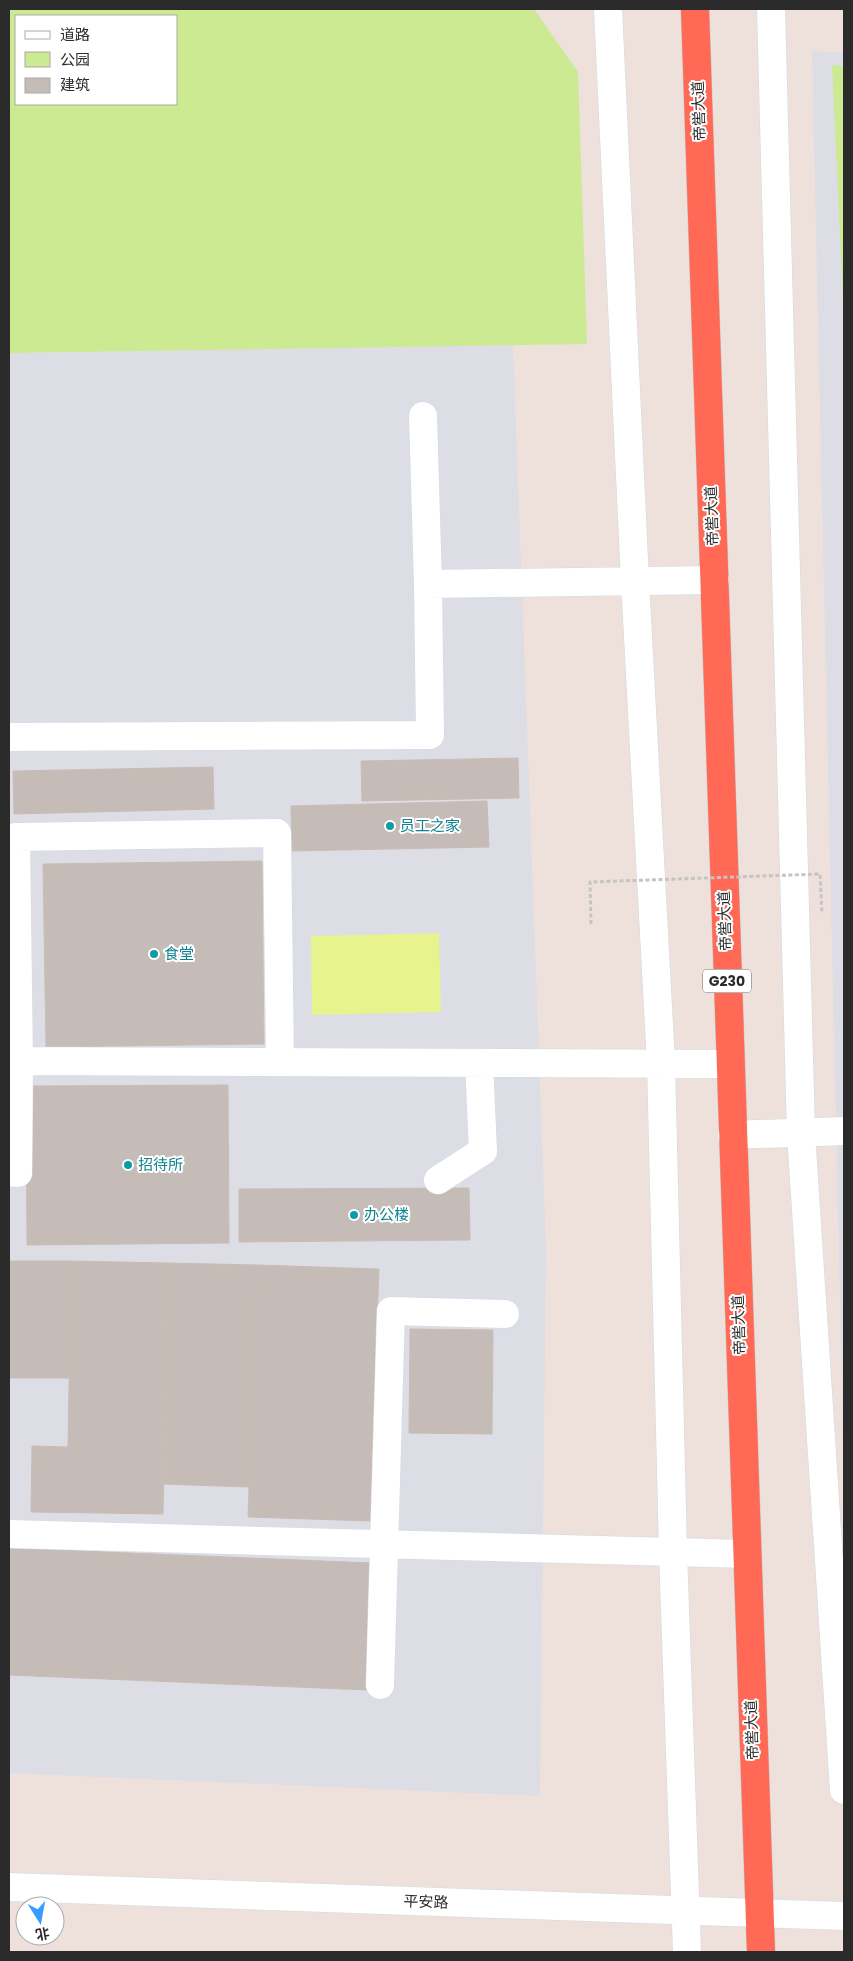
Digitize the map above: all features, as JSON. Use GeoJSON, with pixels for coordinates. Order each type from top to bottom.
{"type":"FeatureCollection","features":[{"type":"Feature","properties":{"kind":"highway","name":"帝喾大道"},"geometry":{"type":"LineString","coordinates":[[696,9],[732,1136],[761,1952]]}},
{"type":"Feature","properties":{"kind":"street"},"geometry":{"type":"LineString","coordinates":[[608,9],[635,581],[661,1063],[673,1552],[687,1952]]}},
{"type":"Feature","properties":{"kind":"street"},"geometry":{"type":"LineString","coordinates":[[771,9],[801,1133],[844,1790]]}},
{"type":"Feature","properties":{"kind":"street"},"geometry":{"type":"LineString","coordinates":[[9,737],[430,735],[423,416]]}},
{"type":"Feature","properties":{"kind":"street"},"geometry":{"type":"LineString","coordinates":[[428,584],[715,580]]}},
{"type":"Feature","properties":{"kind":"street"},"geometry":{"type":"LineString","coordinates":[[9,1172],[18,1172],[19,1061],[13,947],[16,837],[277,833],[280,1062]]}},
{"type":"Feature","properties":{"kind":"street"},"geometry":{"type":"LineString","coordinates":[[19,1061],[730,1064]]}},
{"type":"Feature","properties":{"kind":"street"},"geometry":{"type":"LineString","coordinates":[[438,1180],[483,1151],[479,1063]]}},
{"type":"Feature","properties":{"kind":"street"},"geometry":{"type":"LineString","coordinates":[[732,1136],[844,1131]]}},
{"type":"Feature","properties":{"kind":"street"},"geometry":{"type":"LineString","coordinates":[[380,1685],[391,1311],[504,1314]]}},
{"type":"Feature","properties":{"kind":"street"},"geometry":{"type":"LineString","coordinates":[[9,1534],[746,1554]]}},
{"type":"Feature","properties":{"kind":"street","name":"平安路"},"geometry":{"type":"LineString","coordinates":[[9,1887],[844,1916]]}},
{"type":"Feature","properties":{"kind":"path"},"geometry":{"type":"LineString","coordinates":[[591,924],[590,882],[820,874],[822,914]]}},
{"type":"Feature","properties":{"kind":"shaded area"},"geometry":{"type":"Polygon","coordinates":[[[812,51],[844,53],[844,1480],[812,51]]]}},
{"type":"Feature","properties":{"kind":"shaded area"},"geometry":{"type":"Polygon","coordinates":[[[513,345],[546,1249],[540,1796],[9,1773],[9,353],[513,345]]]}},
{"type":"Feature","properties":{"kind":"green space"},"geometry":{"type":"Polygon","coordinates":[[[9,9],[534,9],[578,72],[587,344],[9,353],[9,9]]]}},
{"type":"Feature","properties":{"kind":"green space"},"geometry":{"type":"Polygon","coordinates":[[[832,65],[844,66],[844,323],[832,65]]]}},
{"type":"Feature","properties":{"kind":"green space"},"geometry":{"type":"Polygon","coordinates":[[[439,933],[441,1012],[312,1015],[311,936],[439,933]]]}},
{"type":"Feature","properties":{"kind":"building"},"geometry":{"type":"Polygon","coordinates":[[[518,758],[519,798],[362,801],[361,761],[518,758]]]}},
{"type":"Feature","properties":{"kind":"building"},"geometry":{"type":"Polygon","coordinates":[[[213,767],[214,809],[14,814],[13,771],[213,767]]]}},
{"type":"Feature","properties":{"kind":"building","name":"员工之家"},"geometry":{"type":"Polygon","coordinates":[[[487,801],[489,847],[292,851],[291,806],[487,801]]]}},
{"type":"Feature","properties":{"kind":"building","name":"食堂"},"geometry":{"type":"Polygon","coordinates":[[[262,861],[264,1044],[46,1047],[43,864],[262,861]]]}},
{"type":"Feature","properties":{"kind":"building","name":"招待所"},"geometry":{"type":"Polygon","coordinates":[[[228,1085],[229,1243],[27,1245],[26,1086],[228,1085]]]}},
{"type":"Feature","properties":{"kind":"building","name":"办公楼"},"geometry":{"type":"Polygon","coordinates":[[[469,1188],[470,1240],[239,1242],[239,1189],[469,1188]]]}},
{"type":"Feature","properties":{"kind":"building"},"geometry":{"type":"Polygon","coordinates":[[[9,1261],[71,1261],[69,1378],[9,1378],[9,1261]]]}},
{"type":"Feature","properties":{"kind":"building"},"geometry":{"type":"Polygon","coordinates":[[[71,1261],[168,1263],[163,1514],[31,1512],[32,1446],[68,1447],[71,1261]]]}},
{"type":"Feature","properties":{"kind":"building"},"geometry":{"type":"Polygon","coordinates":[[[168,1263],[257,1265],[249,1487],[162,1484],[168,1263]]]}},
{"type":"Feature","properties":{"kind":"building"},"geometry":{"type":"Polygon","coordinates":[[[257,1265],[379,1269],[370,1521],[248,1517],[257,1265]]]}},
{"type":"Feature","properties":{"kind":"building"},"geometry":{"type":"Polygon","coordinates":[[[410,1329],[493,1330],[492,1434],[409,1433],[410,1329]]]}},
{"type":"Feature","properties":{"kind":"building"},"geometry":{"type":"Polygon","coordinates":[[[9,1548],[372,1563],[367,1690],[9,1675],[9,1548]]]}},
{"type":"Feature","properties":{"kind":"place","name":"员工之家"},"geometry":{"type":"Point","coordinates":[390,826]}},
{"type":"Feature","properties":{"kind":"place","name":"食堂"},"geometry":{"type":"Point","coordinates":[154,954]}},
{"type":"Feature","properties":{"kind":"place","name":"招待所"},"geometry":{"type":"Point","coordinates":[128,1165]}},
{"type":"Feature","properties":{"kind":"place","name":"办公楼"},"geometry":{"type":"Point","coordinates":[354,1215]}}]}
